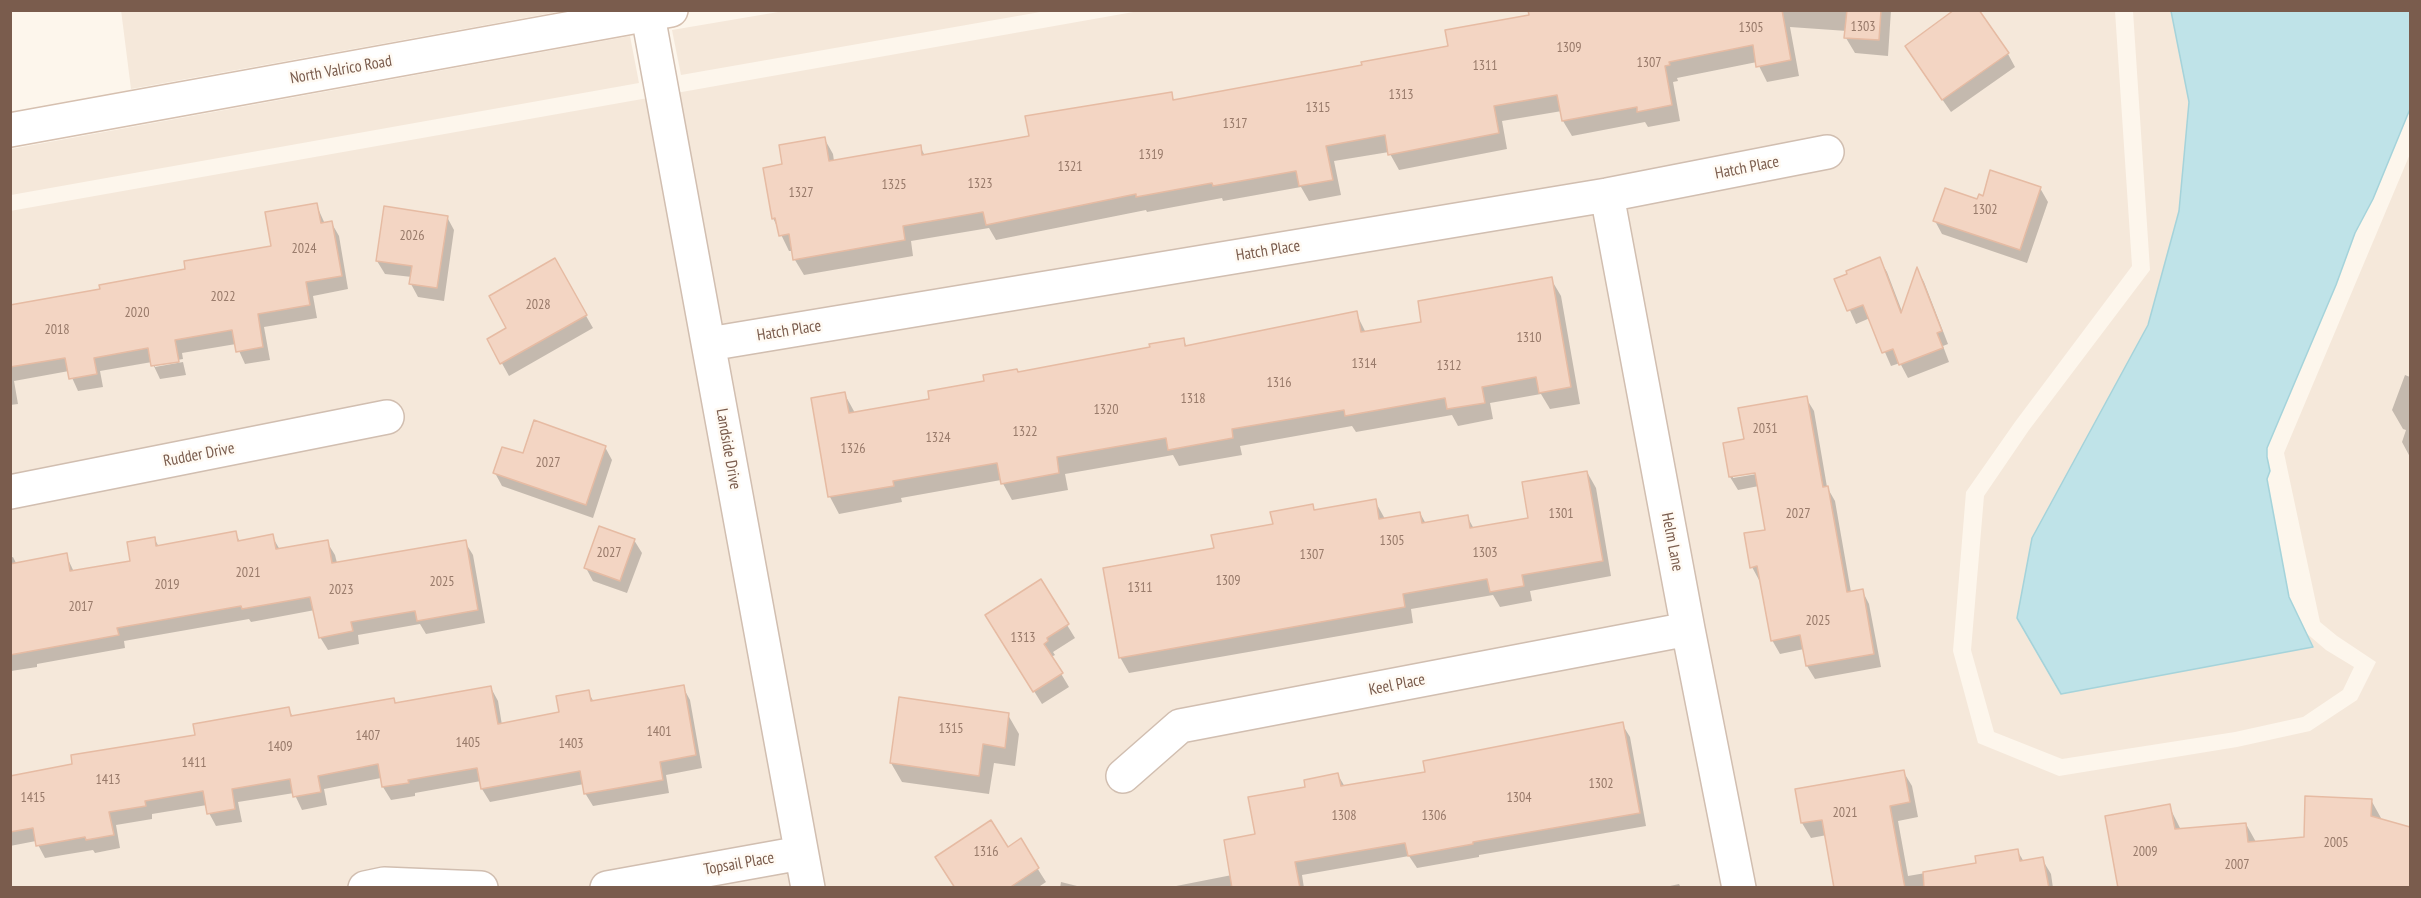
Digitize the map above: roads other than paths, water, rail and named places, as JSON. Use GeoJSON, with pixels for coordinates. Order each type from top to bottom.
{"type":"FeatureCollection","features":[{"type":"Feature","properties":{"kind":"street","name":"North Valrico Road"},"geometry":{"type":"LineString","coordinates":[[10,130],[656,12]]}},
{"type":"Feature","properties":{"kind":"street","name":"Landside Drive"},"geometry":{"type":"LineString","coordinates":[[656,12],[709,344],[808,888]]}},
{"type":"Feature","properties":{"kind":"street","name":"Hatch Place"},"geometry":{"type":"LineString","coordinates":[[709,344],[1607,195],[1827,152]]}},
{"type":"Feature","properties":{"kind":"street","name":"Helm Lane"},"geometry":{"type":"LineString","coordinates":[[1607,195],[1739,888]]}},
{"type":"Feature","properties":{"kind":"street","name":"Rudder Drive"},"geometry":{"type":"LineString","coordinates":[[10,492],[387,417]]}},
{"type":"Feature","properties":{"kind":"street","name":"Keel Place"},"geometry":{"type":"LineString","coordinates":[[1123,776],[1180,726],[1688,629]]}},
{"type":"Feature","properties":{"kind":"street","name":"Topsail Place"},"geometry":{"type":"LineString","coordinates":[[607,888],[801,853]]}},
{"type":"Feature","properties":{"kind":"street"},"geometry":{"type":"LineString","coordinates":[[365,888],[384,884],[481,888]]}},
{"type":"Feature","properties":{"kind":"water"},"geometry":{"type":"Polygon","coordinates":[[[2171,11],[2410,11],[2410,109],[2373,199],[2355,233],[2336,285],[2267,448],[2270,471],[2267,479],[2289,597],[2313,647],[2061,694],[2017,618],[2032,538],[2148,325],[2179,211],[2189,102],[2171,11]]]}}]}
